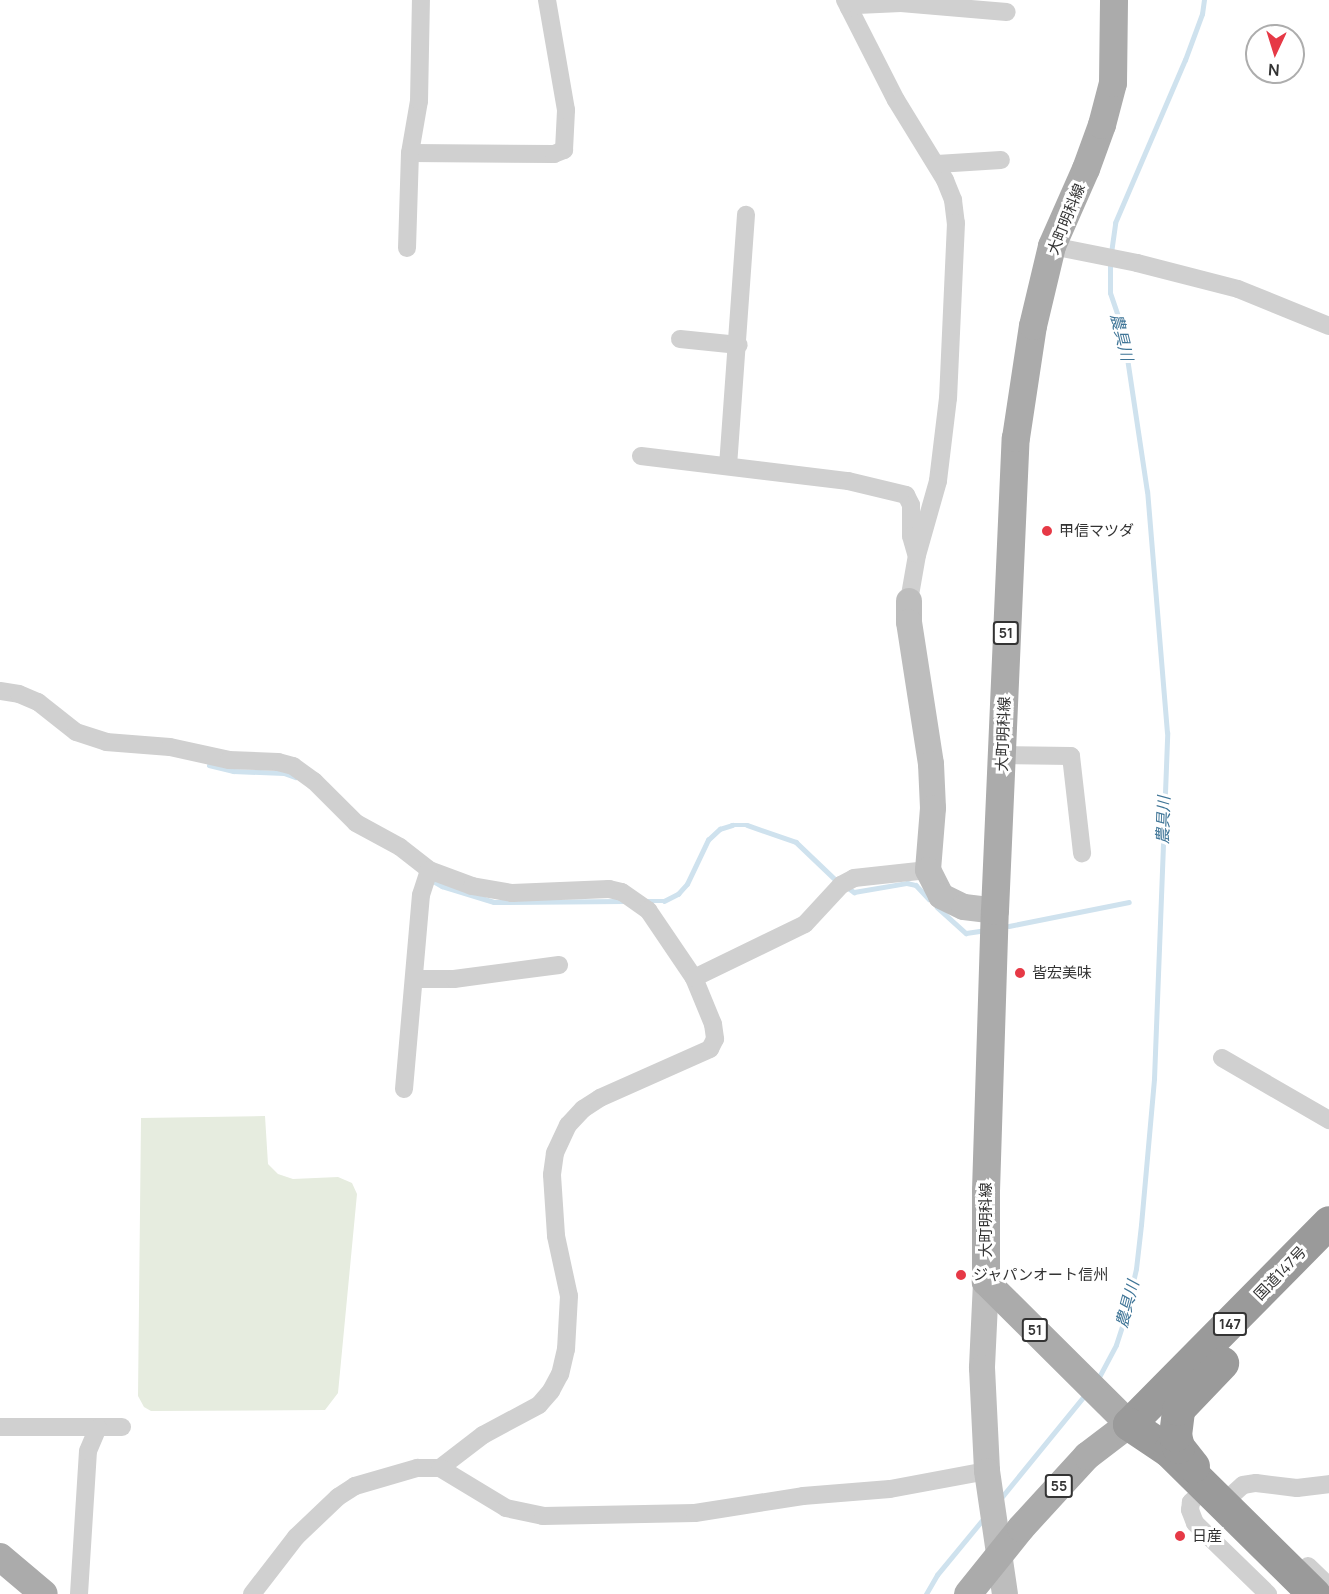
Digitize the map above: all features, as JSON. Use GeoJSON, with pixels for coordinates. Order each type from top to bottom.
{"type":"FeatureCollection","features":[{"type":"Feature","properties":{"kind":"highway","name":"国道147号"},"geometry":{"type":"LineString","coordinates":[[1119,1414],[1329,1222]]}},
{"type":"Feature","properties":{"kind":"highway","name":"国道147号"},"geometry":{"type":"LineString","coordinates":[[1119,1414],[1172,1401],[1329,1244]]}},
{"type":"Feature","properties":{"kind":"highway","name":"147"},"geometry":{"type":"LineString","coordinates":[[1231,1343],[1227,1358],[1178,1409],[1175,1435],[1178,1447],[1291,1594]]}},
{"type":"Feature","properties":{"kind":"highway","name":"147"},"geometry":{"type":"LineString","coordinates":[[1119,1414],[1156,1459],[1212,1493],[1314,1594]]}},
{"type":"Feature","properties":{"kind":"main road","name":"大町明科線"},"geometry":{"type":"LineString","coordinates":[[986,1282],[986,1191],[995,911],[1017,438],[1033,326],[1052,246],[1086,169],[1113,83],[1114,0]]}},
{"type":"Feature","properties":{"kind":"main road","name":"51"},"geometry":{"type":"LineString","coordinates":[[986,1282],[1119,1414]]}},
{"type":"Feature","properties":{"kind":"main road","name":"55"},"geometry":{"type":"LineString","coordinates":[[968,1594],[997,1547],[1087,1456],[1119,1414]]}},
{"type":"Feature","properties":{"kind":"main road"},"geometry":{"type":"LineString","coordinates":[[0,1557],[44,1594]]}},
{"type":"Feature","properties":{"kind":"street"},"geometry":{"type":"LineString","coordinates":[[407,248],[410,153],[419,101],[421,0]]}},
{"type":"Feature","properties":{"kind":"street"},"geometry":{"type":"LineString","coordinates":[[410,153],[554,154],[564,150],[566,110],[548,0]]}},
{"type":"Feature","properties":{"kind":"street"},"geometry":{"type":"LineString","coordinates":[[847,4],[901,3],[1007,12]]}},
{"type":"Feature","properties":{"kind":"street"},"geometry":{"type":"LineString","coordinates":[[847,4],[897,100],[937,164],[953,200],[956,223],[948,387],[938,481],[917,555],[909,601],[909,622],[932,764],[933,808],[928,870],[941,896],[964,907],[995,911]]}},
{"type":"Feature","properties":{"kind":"street"},"geometry":{"type":"LineString","coordinates":[[937,164],[1001,160]]}},
{"type":"Feature","properties":{"kind":"street"},"geometry":{"type":"LineString","coordinates":[[728,466],[739,345],[746,214]]}},
{"type":"Feature","properties":{"kind":"street"},"geometry":{"type":"LineString","coordinates":[[1052,246],[1137,263],[1238,290],[1329,326]]}},
{"type":"Feature","properties":{"kind":"street"},"geometry":{"type":"LineString","coordinates":[[680,339],[739,345]]}},
{"type":"Feature","properties":{"kind":"street"},"geometry":{"type":"LineString","coordinates":[[641,456],[848,481],[906,495],[911,506],[911,536],[917,555]]}},
{"type":"Feature","properties":{"kind":"street"},"geometry":{"type":"LineString","coordinates":[[0,690],[19,694],[38,702],[76,732],[106,742],[170,747],[228,760],[278,762],[293,766],[314,781],[356,823],[400,847],[429,870],[495,892],[609,889],[622,892],[648,910],[694,978],[713,1024],[715,1039],[710,1048],[600,1098],[583,1109],[568,1125],[555,1153],[552,1174],[555,1228],[569,1296],[566,1349],[560,1374],[551,1391],[539,1405],[483,1435],[440,1468]]}},
{"type":"Feature","properties":{"kind":"street"},"geometry":{"type":"LineString","coordinates":[[1002,755],[1071,756],[1082,853]]}},
{"type":"Feature","properties":{"kind":"street"},"geometry":{"type":"LineString","coordinates":[[404,1089],[421,895],[429,870]]}},
{"type":"Feature","properties":{"kind":"street"},"geometry":{"type":"LineString","coordinates":[[694,978],[805,924],[841,885],[854,878],[928,870]]}},
{"type":"Feature","properties":{"kind":"street"},"geometry":{"type":"LineString","coordinates":[[414,979],[454,979],[559,965]]}},
{"type":"Feature","properties":{"kind":"street"},"geometry":{"type":"LineString","coordinates":[[1222,1058],[1329,1120]]}},
{"type":"Feature","properties":{"kind":"street"},"geometry":{"type":"LineString","coordinates":[[986,1282],[982,1368],[988,1480],[1005,1594]]}},
{"type":"Feature","properties":{"kind":"street"},"geometry":{"type":"LineString","coordinates":[[0,1427],[122,1427]]}},
{"type":"Feature","properties":{"kind":"street"},"geometry":{"type":"LineString","coordinates":[[79,1594],[88,1451],[98,1428]]}},
{"type":"Feature","properties":{"kind":"street"},"geometry":{"type":"LineString","coordinates":[[252,1594],[297,1537],[338,1497],[355,1486],[417,1468],[440,1468],[506,1508],[543,1516],[695,1513],[803,1496],[988,1480]]}},
{"type":"Feature","properties":{"kind":"street"},"geometry":{"type":"LineString","coordinates":[[1268,1594],[1195,1523],[1190,1510],[1191,1502],[1212,1493],[1256,1483],[1297,1488],[1329,1484]]}},
{"type":"Feature","properties":{"kind":"street"},"geometry":{"type":"LineString","coordinates":[[1212,1493],[1329,1586]]}},
{"type":"Feature","properties":{"kind":"shaded area"},"geometry":{"type":"Polygon","coordinates":[[[265,1116],[268,1164],[278,1174],[293,1179],[338,1177],[352,1183],[357,1194],[338,1393],[325,1410],[151,1411],[144,1407],[138,1396],[141,1118],[265,1116]]]}},
{"type":"Feature","properties":{"kind":"waterway","name":"農具川"},"geometry":{"type":"LineString","coordinates":[[1111,253],[1115,223],[1185,60],[1202,14],[1204,0]]}},
{"type":"Feature","properties":{"kind":"waterway","name":"農具川"},"geometry":{"type":"LineString","coordinates":[[1098,1379],[1116,1345],[1125,1317],[1136,1269],[1141,1225],[1154,1079],[1167,733],[1147,492],[1123,331],[1110,293],[1110,261]]}},
{"type":"Feature","properties":{"kind":"waterway"},"geometry":{"type":"LineString","coordinates":[[209,765],[233,771],[284,773],[295,777]]}},
{"type":"Feature","properties":{"kind":"waterway"},"geometry":{"type":"LineString","coordinates":[[647,901],[664,901],[678,894],[687,884],[708,840],[720,829],[732,825],[747,825],[796,842],[837,881]]}},
{"type":"Feature","properties":{"kind":"waterway"},"geometry":{"type":"LineString","coordinates":[[430,879],[442,886],[494,902],[624,901]]}},
{"type":"Feature","properties":{"kind":"waterway"},"geometry":{"type":"LineString","coordinates":[[847,887],[854,892],[907,883],[916,885],[929,899]]}},
{"type":"Feature","properties":{"kind":"waterway"},"geometry":{"type":"LineString","coordinates":[[1009,926],[1129,902]]}},
{"type":"Feature","properties":{"kind":"waterway"},"geometry":{"type":"LineString","coordinates":[[937,907],[966,933],[981,931]]}},
{"type":"Feature","properties":{"kind":"waterway","name":"農具川"},"geometry":{"type":"LineString","coordinates":[[1001,1498],[1085,1395]]}},
{"type":"Feature","properties":{"kind":"waterway","name":"農具川"},"geometry":{"type":"LineString","coordinates":[[926,1594],[937,1575],[984,1518]]}},
{"type":"Feature","properties":{"kind":"place","name":"甲信マツダ"},"geometry":{"type":"Point","coordinates":[1047,531]}},
{"type":"Feature","properties":{"kind":"place","name":"皆宏美味"},"geometry":{"type":"Point","coordinates":[1020,973]}},
{"type":"Feature","properties":{"kind":"place","name":"ジャパンオート信州"},"geometry":{"type":"Point","coordinates":[961,1275]}},
{"type":"Feature","properties":{"kind":"place","name":"日産"},"geometry":{"type":"Point","coordinates":[1180,1536]}}]}
